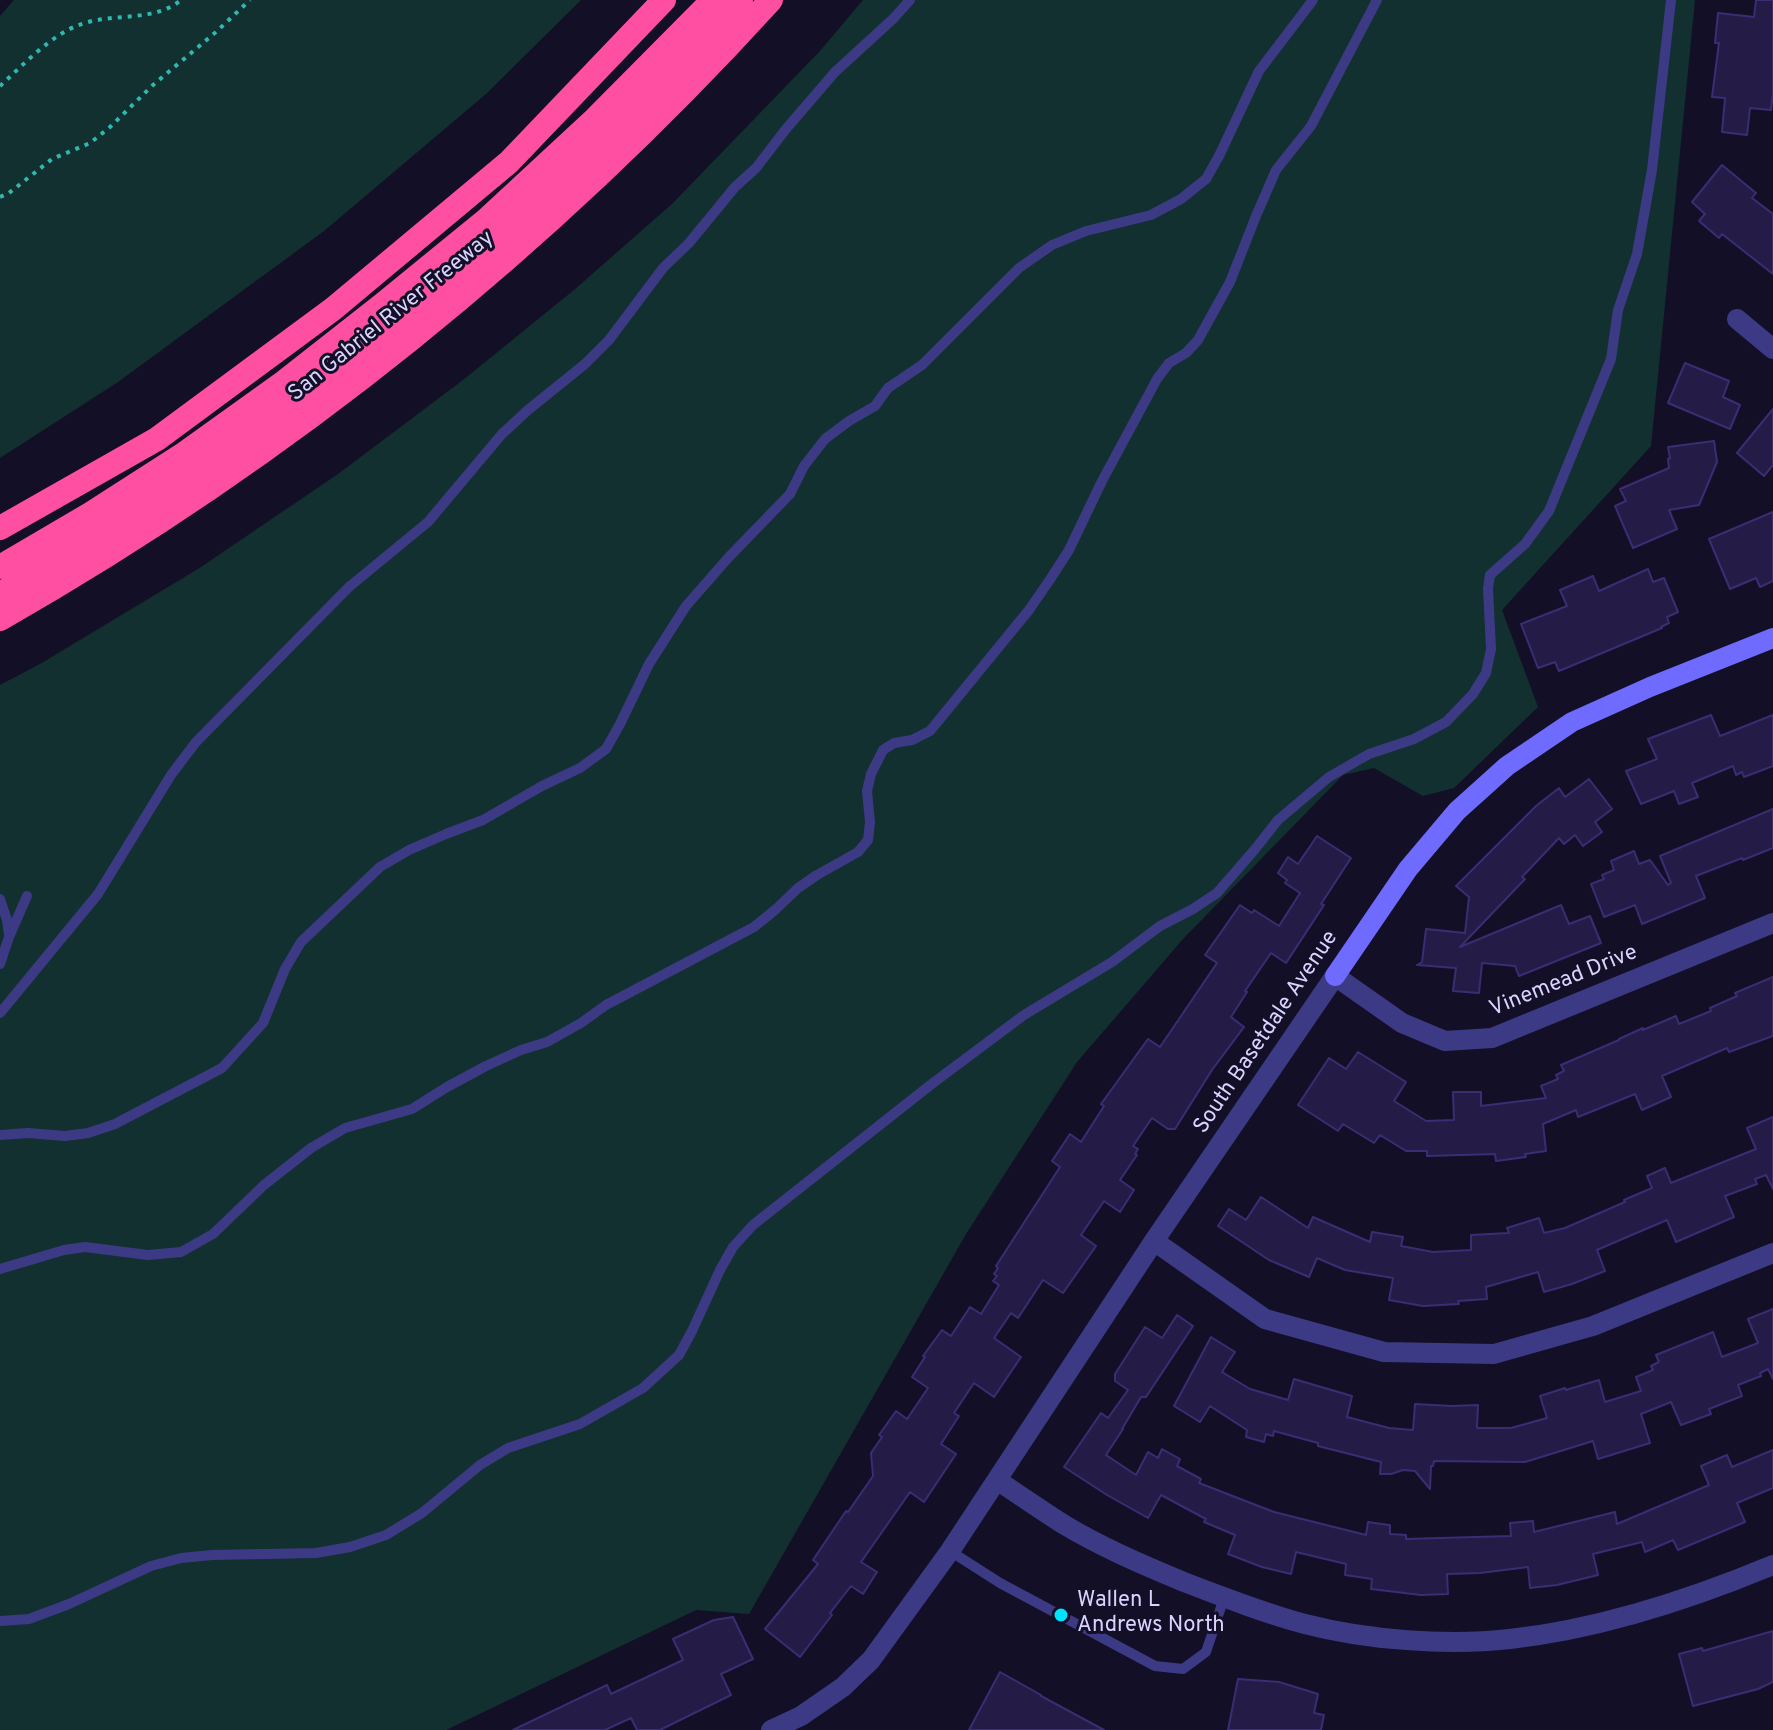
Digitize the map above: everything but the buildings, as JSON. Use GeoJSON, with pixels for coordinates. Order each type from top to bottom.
{"type":"FeatureCollection","features":[{"type":"Feature","properties":{"kind":"highway","name":"San Gabriel River Freeway"},"geometry":{"type":"LineString","coordinates":[[0,528],[157,439],[333,309],[509,162],[664,0]]}},
{"type":"Feature","properties":{"kind":"highway"},"geometry":{"type":"LineString","coordinates":[[0,567],[185,453],[284,382],[382,305],[486,220],[595,119],[713,0]]}},
{"type":"Feature","properties":{"kind":"highway"},"geometry":{"type":"LineString","coordinates":[[0,594],[226,451],[419,307],[624,123],[741,0]]}},
{"type":"Feature","properties":{"kind":"highway","name":"San Gabriel River Freeway"},"geometry":{"type":"LineString","coordinates":[[0,619],[156,524],[246,464],[359,381],[443,314],[557,215],[680,98],[771,0]]}},
{"type":"Feature","properties":{"kind":"street"},"geometry":{"type":"LineString","coordinates":[[1737,319],[1773,349]]}},
{"type":"Feature","properties":{"kind":"street","name":"South Basetdale Avenue"},"geometry":{"type":"LineString","coordinates":[[776,1729],[843,1687],[871,1660],[950,1551],[1154,1241],[1408,869],[1457,811],[1507,766],[1572,722],[1773,638]]}},
{"type":"Feature","properties":{"kind":"street","name":"Vinemead Drive"},"geometry":{"type":"LineString","coordinates":[[1335,976],[1402,1023],[1445,1041],[1492,1038],[1773,923]]}},
{"type":"Feature","properties":{"kind":"street"},"geometry":{"type":"LineString","coordinates":[[1154,1241],[1265,1319],[1384,1352],[1416,1353],[1494,1354],[1593,1326],[1773,1253]]}},
{"type":"Feature","properties":{"kind":"street"},"geometry":{"type":"LineString","coordinates":[[997,1480],[1065,1525],[1141,1565],[1224,1598],[1306,1624],[1379,1638],[1444,1641],[1509,1639],[1570,1629],[1684,1600],[1773,1565]]}},
{"type":"Feature","properties":{"kind":"lane"},"geometry":{"type":"LineString","coordinates":[[0,1013],[98,894],[171,775],[196,742],[349,587],[428,522],[502,434],[601,348],[663,268],[689,243],[735,187],[756,168],[835,72],[910,0]]}},
{"type":"Feature","properties":{"kind":"lane"},"geometry":{"type":"LineString","coordinates":[[0,1135],[28,1133],[65,1136],[88,1133],[115,1124],[222,1068],[263,1023],[285,969],[301,942],[380,867],[409,850],[483,820],[580,768],[606,749],[649,664],[686,606],[790,494],[804,466],[825,439],[875,406],[888,388],[922,365],[1019,268],[1052,245],[1086,231],[1151,215],[1181,199],[1206,179],[1259,71],[1313,0]]}},
{"type":"Feature","properties":{"kind":"lane"},"geometry":{"type":"LineString","coordinates":[[0,1269],[85,1247],[148,1255],[181,1252],[213,1234],[264,1185],[311,1148],[345,1128],[412,1109],[486,1066],[547,1042],[606,1005],[754,927],[798,888],[858,852],[868,840],[867,791],[871,774],[883,750],[930,731],[1049,581],[1069,550],[1157,379],[1169,363],[1186,353],[1198,340],[1230,282],[1276,170],[1311,126],[1377,0]]}},
{"type":"Feature","properties":{"kind":"lane"},"geometry":{"type":"LineString","coordinates":[[0,1621],[29,1619],[151,1566],[181,1558],[316,1553],[350,1547],[386,1535],[422,1513],[480,1465],[508,1448],[580,1424],[643,1388],[679,1355],[733,1247],[753,1225],[1024,1015],[1112,962],[1160,926],[1217,893],[1278,820],[1329,777],[1369,754],[1414,739],[1446,722],[1473,694],[1486,673],[1491,649],[1490,575],[1525,544],[1549,511],[1611,359],[1618,310],[1637,254],[1652,170],[1671,0]]}},
{"type":"Feature","properties":{"kind":"lane"},"geometry":{"type":"LineString","coordinates":[[0,964],[27,896]]}},
{"type":"Feature","properties":{"kind":"lane"},"geometry":{"type":"LineString","coordinates":[[0,899],[9,937]]}},
{"type":"Feature","properties":{"kind":"lane"},"geometry":{"type":"LineString","coordinates":[[950,1551],[1000,1583],[1155,1666],[1183,1669],[1206,1652],[1224,1598]]}},
{"type":"Feature","properties":{"kind":"path"},"geometry":{"type":"LineString","coordinates":[[0,86],[28,60],[77,25],[149,14],[169,9],[181,0]]}},
{"type":"Feature","properties":{"kind":"path"},"geometry":{"type":"LineString","coordinates":[[0,197],[52,159],[90,143],[250,0]]}},
{"type":"Feature","properties":{"kind":"green space"},"geometry":{"type":"Polygon","coordinates":[[[14,0],[581,0],[486,94],[324,231],[118,382],[0,458],[0,16],[14,0]]]}},
{"type":"Feature","properties":{"kind":"green space"},"geometry":{"type":"Polygon","coordinates":[[[863,0],[1695,0],[1651,446],[1502,610],[1538,707],[1454,788],[1423,796],[1374,768],[1343,775],[1183,939],[1077,1062],[966,1234],[749,1614],[696,1610],[446,1730],[0,1730],[0,685],[198,569],[338,474],[463,380],[574,290],[672,204],[820,51],[863,0]]]}},
{"type":"Feature","properties":{"kind":"place","name":"Wallen L Andrews North"},"geometry":{"type":"Point","coordinates":[1061,1615]}}]}
